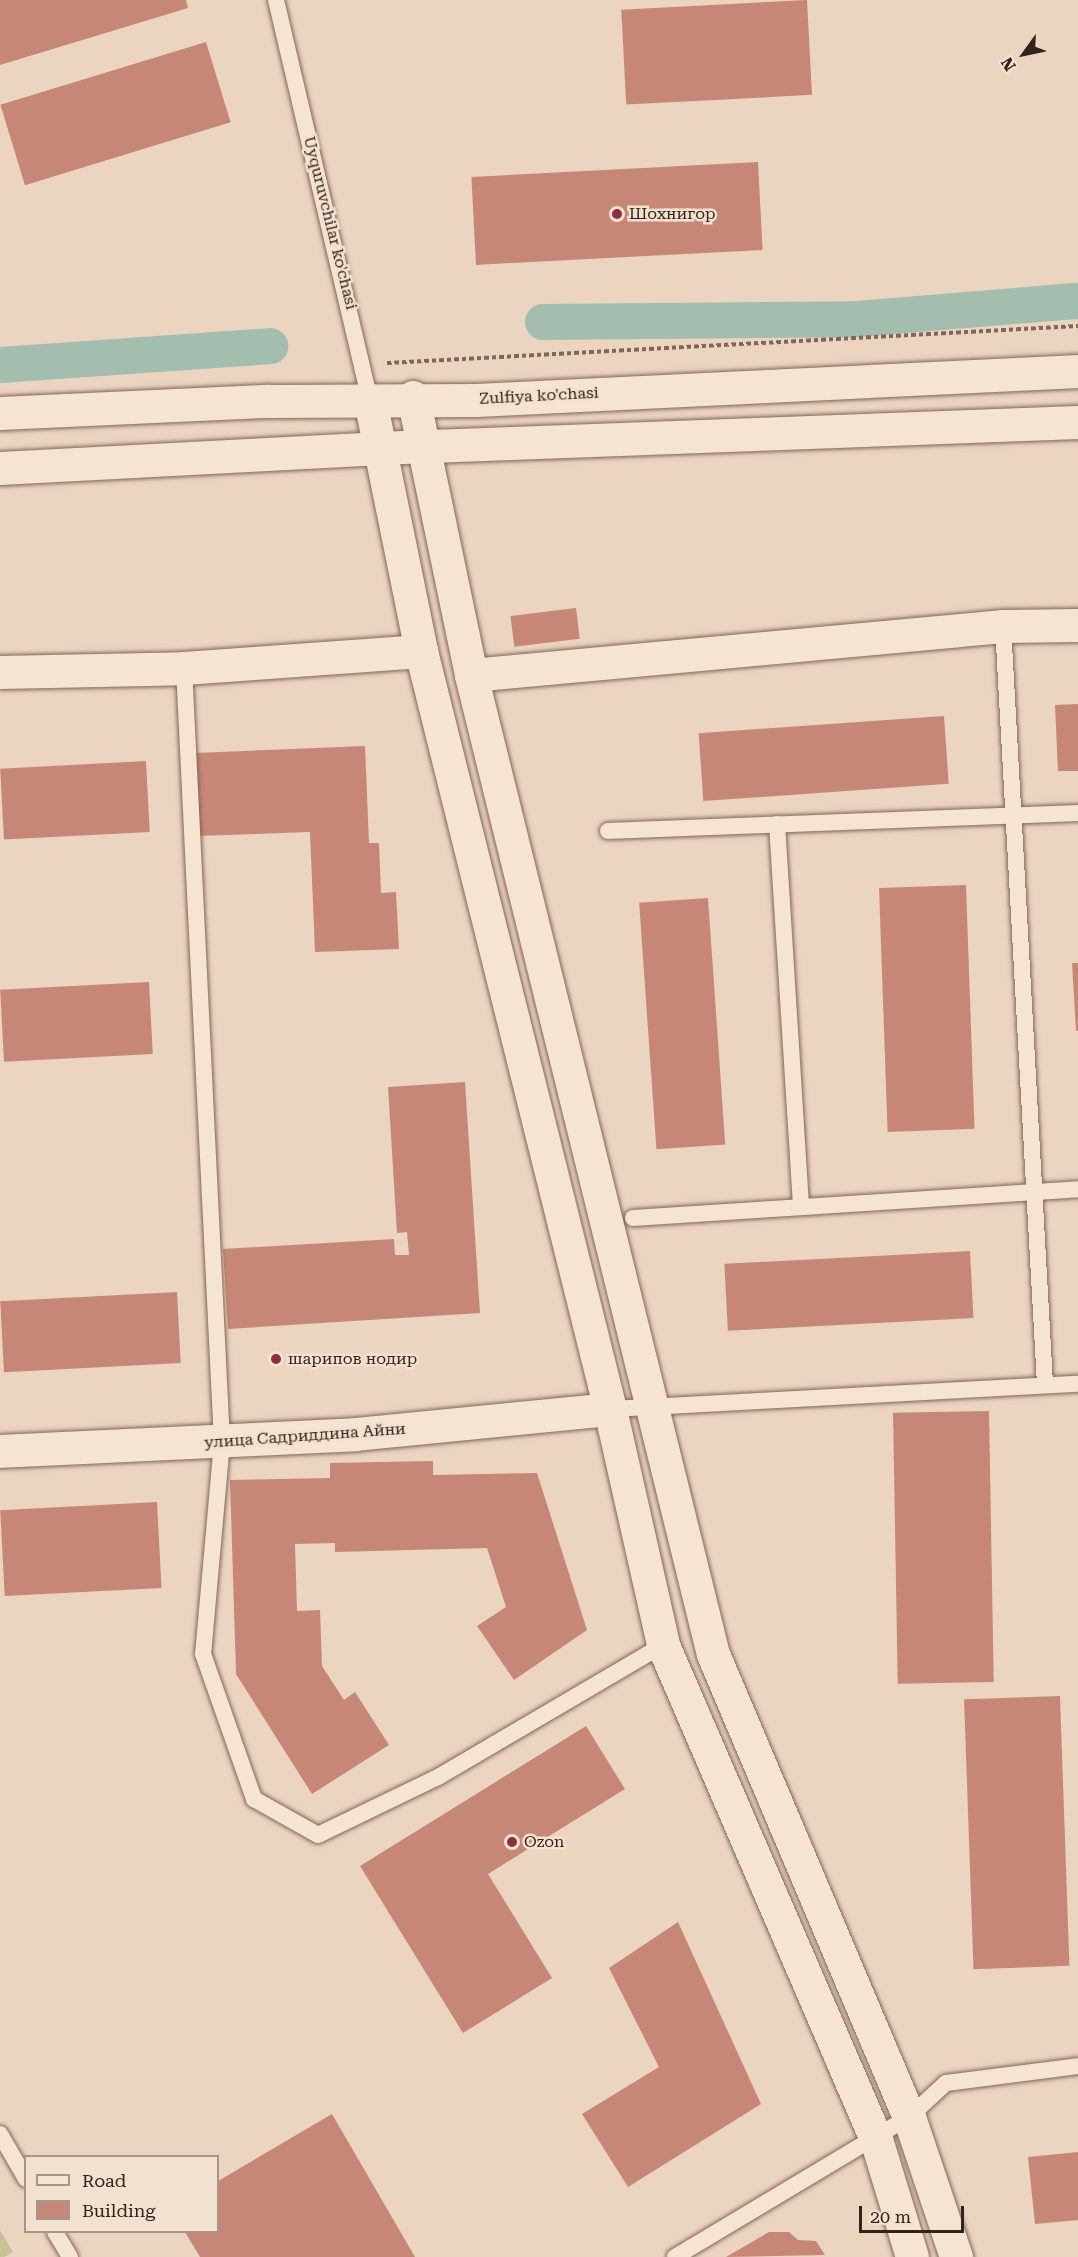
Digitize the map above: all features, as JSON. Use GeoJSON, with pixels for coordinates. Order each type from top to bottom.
{"type":"FeatureCollection","features":[{"type":"Feature","properties":{"kind":"main road","name":"Zulfiya ko'chasi"},"geometry":{"type":"LineString","coordinates":[[0,413],[413,397],[476,400],[1078,371]]}},
{"type":"Feature","properties":{"kind":"main road"},"geometry":{"type":"LineString","coordinates":[[413,397],[471,675],[713,1654],[909,2117],[956,2257]]}},
{"type":"Feature","properties":{"kind":"main road","name":"Uyquruvchilar ko'chasi"},"geometry":{"type":"LineString","coordinates":[[370,400],[376,448],[421,651],[610,1409],[663,1645],[876,2139],[912,2257]]}},
{"type":"Feature","properties":{"kind":"main road"},"geometry":{"type":"LineString","coordinates":[[0,468],[376,448],[1078,422]]}},
{"type":"Feature","properties":{"kind":"main road"},"geometry":{"type":"LineString","coordinates":[[471,675],[1003,626],[1078,625]]}},
{"type":"Feature","properties":{"kind":"main road"},"geometry":{"type":"LineString","coordinates":[[0,672],[184,668],[421,651]]}},
{"type":"Feature","properties":{"kind":"main road","name":"улица Садриддина Айни"},"geometry":{"type":"LineString","coordinates":[[0,1451],[222,1442],[610,1409]]}},
{"type":"Feature","properties":{"kind":"lane","name":"Uyquruvchilar ko'chasi"},"geometry":{"type":"LineString","coordinates":[[276,0],[365,364],[370,400]]}},
{"type":"Feature","properties":{"kind":"lane"},"geometry":{"type":"LineString","coordinates":[[1003,626],[1016,814],[1033,1192],[1045,1384]]}},
{"type":"Feature","properties":{"kind":"lane"},"geometry":{"type":"LineString","coordinates":[[184,668],[222,1442],[203,1654],[254,1799],[318,1835],[438,1777],[663,1645]]}},
{"type":"Feature","properties":{"kind":"lane"},"geometry":{"type":"LineString","coordinates":[[608,831],[1078,813]]}},
{"type":"Feature","properties":{"kind":"lane"},"geometry":{"type":"LineString","coordinates":[[777,824],[801,1205]]}},
{"type":"Feature","properties":{"kind":"lane"},"geometry":{"type":"LineString","coordinates":[[633,1218],[801,1205],[1078,1189]]}},
{"type":"Feature","properties":{"kind":"lane"},"geometry":{"type":"LineString","coordinates":[[610,1409],[1078,1384]]}},
{"type":"Feature","properties":{"kind":"lane"},"geometry":{"type":"LineString","coordinates":[[675,2257],[876,2139],[909,2117],[946,2083],[1078,2066]]}},
{"type":"Feature","properties":{"kind":"lane"},"geometry":{"type":"LineString","coordinates":[[0,2134],[24,2176]]}},
{"type":"Feature","properties":{"kind":"lane"},"geometry":{"type":"LineString","coordinates":[[56,2233],[70,2257]]}},
{"type":"Feature","properties":{"kind":"path"},"geometry":{"type":"LineString","coordinates":[[365,364],[1078,326]]}},
{"type":"Feature","properties":{"kind":"shaded area"},"geometry":{"type":"Polygon","coordinates":[[[0,2230],[13,2252],[4,2257],[0,2257],[0,2230]]]}},
{"type":"Feature","properties":{"kind":"building"},"geometry":{"type":"Polygon","coordinates":[[[0,0],[186,0],[188,8],[0,65],[0,0]]]}},
{"type":"Feature","properties":{"kind":"building"},"geometry":{"type":"Polygon","coordinates":[[[807,0],[812,95],[626,105],[621,10],[807,0]]]}},
{"type":"Feature","properties":{"kind":"building"},"geometry":{"type":"Polygon","coordinates":[[[206,42],[231,122],[25,185],[0,105],[206,42]]]}},
{"type":"Feature","properties":{"kind":"building","name":"Шохнигор"},"geometry":{"type":"Polygon","coordinates":[[[758,162],[763,250],[476,265],[471,177],[758,162]]]}},
{"type":"Feature","properties":{"kind":"building"},"geometry":{"type":"Polygon","coordinates":[[[576,608],[580,639],[514,647],[510,616],[576,608]]]}},
{"type":"Feature","properties":{"kind":"building"},"geometry":{"type":"Polygon","coordinates":[[[1078,704],[1078,771],[1058,771],[1055,705],[1078,704]]]}},
{"type":"Feature","properties":{"kind":"building"},"geometry":{"type":"Polygon","coordinates":[[[944,716],[949,784],[703,801],[699,733],[944,716]]]}},
{"type":"Feature","properties":{"kind":"building"},"geometry":{"type":"Polygon","coordinates":[[[365,746],[369,843],[379,843],[381,893],[396,892],[399,949],[315,952],[310,832],[199,836],[196,753],[365,746]]]}},
{"type":"Feature","properties":{"kind":"building"},"geometry":{"type":"Polygon","coordinates":[[[146,761],[150,832],[4,840],[0,769],[146,761]]]}},
{"type":"Feature","properties":{"kind":"building"},"geometry":{"type":"Polygon","coordinates":[[[966,885],[975,1129],[888,1132],[879,888],[966,885]]]}},
{"type":"Feature","properties":{"kind":"building"},"geometry":{"type":"Polygon","coordinates":[[[708,898],[725,1144],[656,1149],[639,903],[708,898]]]}},
{"type":"Feature","properties":{"kind":"building"},"geometry":{"type":"Polygon","coordinates":[[[1072,963],[1078,963],[1078,1031],[1076,1031],[1072,963]]]}},
{"type":"Feature","properties":{"kind":"building"},"geometry":{"type":"Polygon","coordinates":[[[149,982],[153,1054],[4,1062],[0,990],[149,982]]]}},
{"type":"Feature","properties":{"kind":"building"},"geometry":{"type":"Polygon","coordinates":[[[465,1082],[480,1313],[228,1329],[223,1249],[394,1239],[395,1255],[409,1255],[407,1232],[397,1233],[388,1087],[465,1082]]]}},
{"type":"Feature","properties":{"kind":"building"},"geometry":{"type":"Polygon","coordinates":[[[970,1251],[974,1318],[728,1331],[724,1264],[970,1251]]]}},
{"type":"Feature","properties":{"kind":"building"},"geometry":{"type":"Polygon","coordinates":[[[177,1292],[181,1363],[4,1372],[0,1301],[177,1292]]]}},
{"type":"Feature","properties":{"kind":"building"},"geometry":{"type":"Polygon","coordinates":[[[989,1411],[994,1682],[898,1684],[893,1413],[989,1411]]]}},
{"type":"Feature","properties":{"kind":"building"},"geometry":{"type":"Polygon","coordinates":[[[433,1461],[433,1475],[537,1473],[587,1630],[514,1680],[477,1626],[506,1607],[487,1548],[335,1552],[335,1543],[295,1544],[297,1611],[320,1610],[322,1666],[344,1700],[355,1692],[389,1745],[312,1794],[236,1674],[230,1480],[330,1478],[330,1463],[433,1461]]]}},
{"type":"Feature","properties":{"kind":"building"},"geometry":{"type":"Polygon","coordinates":[[[157,1502],[162,1588],[5,1596],[0,1510],[157,1502]]]}},
{"type":"Feature","properties":{"kind":"building"},"geometry":{"type":"Polygon","coordinates":[[[1060,1696],[1069,1966],[973,1969],[964,1699],[1060,1696]]]}},
{"type":"Feature","properties":{"kind":"building"},"geometry":{"type":"Polygon","coordinates":[[[586,1726],[625,1789],[488,1874],[552,1978],[463,2033],[360,1866],[586,1726]]]}},
{"type":"Feature","properties":{"kind":"building"},"geometry":{"type":"Polygon","coordinates":[[[678,1922],[761,2104],[628,2187],[582,2114],[659,2067],[609,1968],[678,1922]]]}},
{"type":"Feature","properties":{"kind":"building"},"geometry":{"type":"Polygon","coordinates":[[[332,2114],[415,2257],[200,2257],[186,2233],[219,2233],[219,2180],[332,2114]]]}},
{"type":"Feature","properties":{"kind":"building"},"geometry":{"type":"Polygon","coordinates":[[[1078,2152],[1078,2220],[1035,2224],[1028,2157],[1078,2152]]]}},
{"type":"Feature","properties":{"kind":"building"},"geometry":{"type":"Polygon","coordinates":[[[769,2232],[789,2232],[798,2240],[816,2241],[825,2255],[726,2257],[769,2232]]]}},
{"type":"Feature","properties":{"kind":"waterway"},"geometry":{"type":"LineString","coordinates":[[543,322],[857,319],[1078,301]]}},
{"type":"Feature","properties":{"kind":"waterway"},"geometry":{"type":"LineString","coordinates":[[0,365],[270,346]]}},
{"type":"Feature","properties":{"kind":"place","name":"Шохнигор"},"geometry":{"type":"Point","coordinates":[617,214]}},
{"type":"Feature","properties":{"kind":"place","name":"шарипов нодир"},"geometry":{"type":"Point","coordinates":[276,1359]}},
{"type":"Feature","properties":{"kind":"place","name":"Ozon"},"geometry":{"type":"Point","coordinates":[512,1842]}}]}
